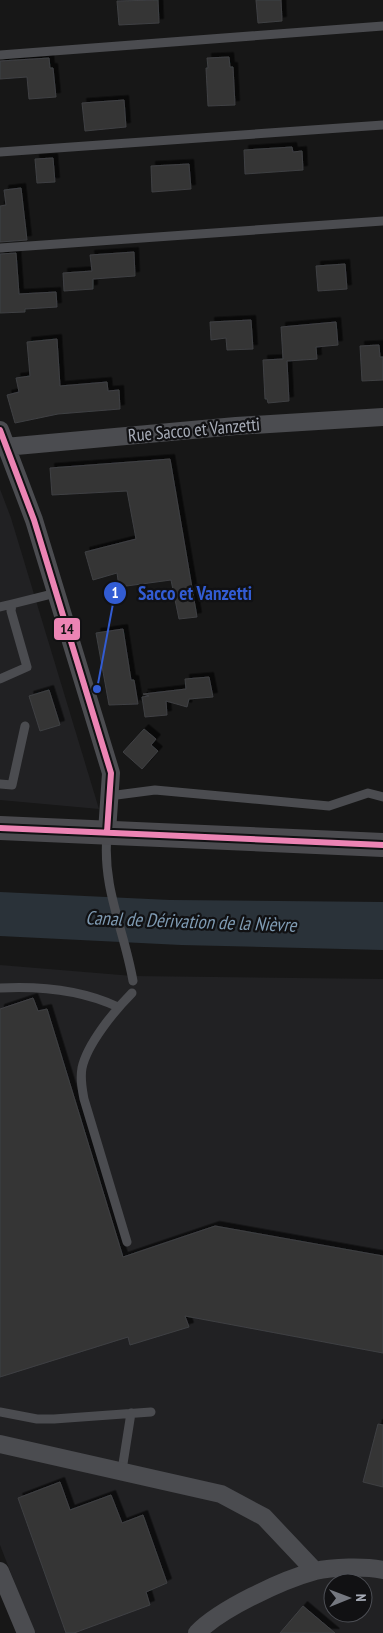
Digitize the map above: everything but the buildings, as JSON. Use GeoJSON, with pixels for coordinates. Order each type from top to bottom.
{"type":"FeatureCollection","features":[{"type":"Feature","properties":{"kind":"street","name":"Rue Sacco et Vanzetti"},"geometry":{"type":"LineString","coordinates":[[5,447],[236,426],[383,416]]}},
{"type":"Feature","properties":{"kind":"street"},"geometry":{"type":"LineString","coordinates":[[0,430],[34,520],[111,773],[107,832]]}},
{"type":"Feature","properties":{"kind":"street"},"geometry":{"type":"LineString","coordinates":[[0,828],[383,845]]}},
{"type":"Feature","properties":{"kind":"street"},"geometry":{"type":"LineString","coordinates":[[0,1444],[122,1470],[221,1494],[264,1517],[315,1571]]}},
{"type":"Feature","properties":{"kind":"street"},"geometry":{"type":"LineString","coordinates":[[197,1633],[204,1625],[260,1593],[315,1571],[370,1567],[383,1570]]}},
{"type":"Feature","properties":{"kind":"street"},"geometry":{"type":"LineString","coordinates":[[0,1571],[26,1633]]}},
{"type":"Feature","properties":{"kind":"lane"},"geometry":{"type":"LineString","coordinates":[[0,55],[383,26]]}},
{"type":"Feature","properties":{"kind":"lane"},"geometry":{"type":"LineString","coordinates":[[0,152],[383,125]]}},
{"type":"Feature","properties":{"kind":"lane"},"geometry":{"type":"LineString","coordinates":[[0,248],[383,221]]}},
{"type":"Feature","properties":{"kind":"lane"},"geometry":{"type":"LineString","coordinates":[[0,607],[56,593]]}},
{"type":"Feature","properties":{"kind":"lane"},"geometry":{"type":"LineString","coordinates":[[0,678],[27,667],[11,611],[12,604]]}},
{"type":"Feature","properties":{"kind":"lane"},"geometry":{"type":"LineString","coordinates":[[0,784],[12,785],[25,726]]}},
{"type":"Feature","properties":{"kind":"lane"},"geometry":{"type":"LineString","coordinates":[[110,796],[155,790],[329,806],[368,793],[383,797]]}},
{"type":"Feature","properties":{"kind":"lane"},"geometry":{"type":"LineString","coordinates":[[107,832],[104,859],[107,879],[129,958],[133,980]]}},
{"type":"Feature","properties":{"kind":"lane"},"geometry":{"type":"LineString","coordinates":[[0,988],[45,987],[101,1000],[118,1007]]}},
{"type":"Feature","properties":{"kind":"lane"},"geometry":{"type":"LineString","coordinates":[[127,1242],[80,1080],[84,1059],[118,1007],[132,993]]}},
{"type":"Feature","properties":{"kind":"lane"},"geometry":{"type":"LineString","coordinates":[[0,1412],[38,1419],[151,1412]]}},
{"type":"Feature","properties":{"kind":"lane"},"geometry":{"type":"LineString","coordinates":[[122,1470],[131,1413]]}},
{"type":"Feature","properties":{"kind":"shaded area"},"geometry":{"type":"Polygon","coordinates":[[[0,489],[11,518],[99,809],[0,800],[0,489]]]}},
{"type":"Feature","properties":{"kind":"shaded area"},"geometry":{"type":"Polygon","coordinates":[[[0,965],[133,976],[383,979],[383,1633],[34,1633],[0,1545],[0,965]]]}},
{"type":"Feature","properties":{"kind":"water","name":"Canal de Dérivation de la Nièvre"},"geometry":{"type":"Polygon","coordinates":[[[0,892],[170,900],[383,902],[383,950],[181,945],[0,936],[0,892]]]}},
{"type":"Feature","properties":{"kind":"transit line","name":"14"},"geometry":{"type":"LineString","coordinates":[[0,430],[34,520],[111,773],[107,832]]}},
{"type":"Feature","properties":{"kind":"transit line","name":"14"},"geometry":{"type":"LineString","coordinates":[[0,828],[383,845]]}},
{"type":"Feature","properties":{"kind":"place","name":"Sacco et Vanzetti"},"geometry":{"type":"Point","coordinates":[97,689]}}]}
